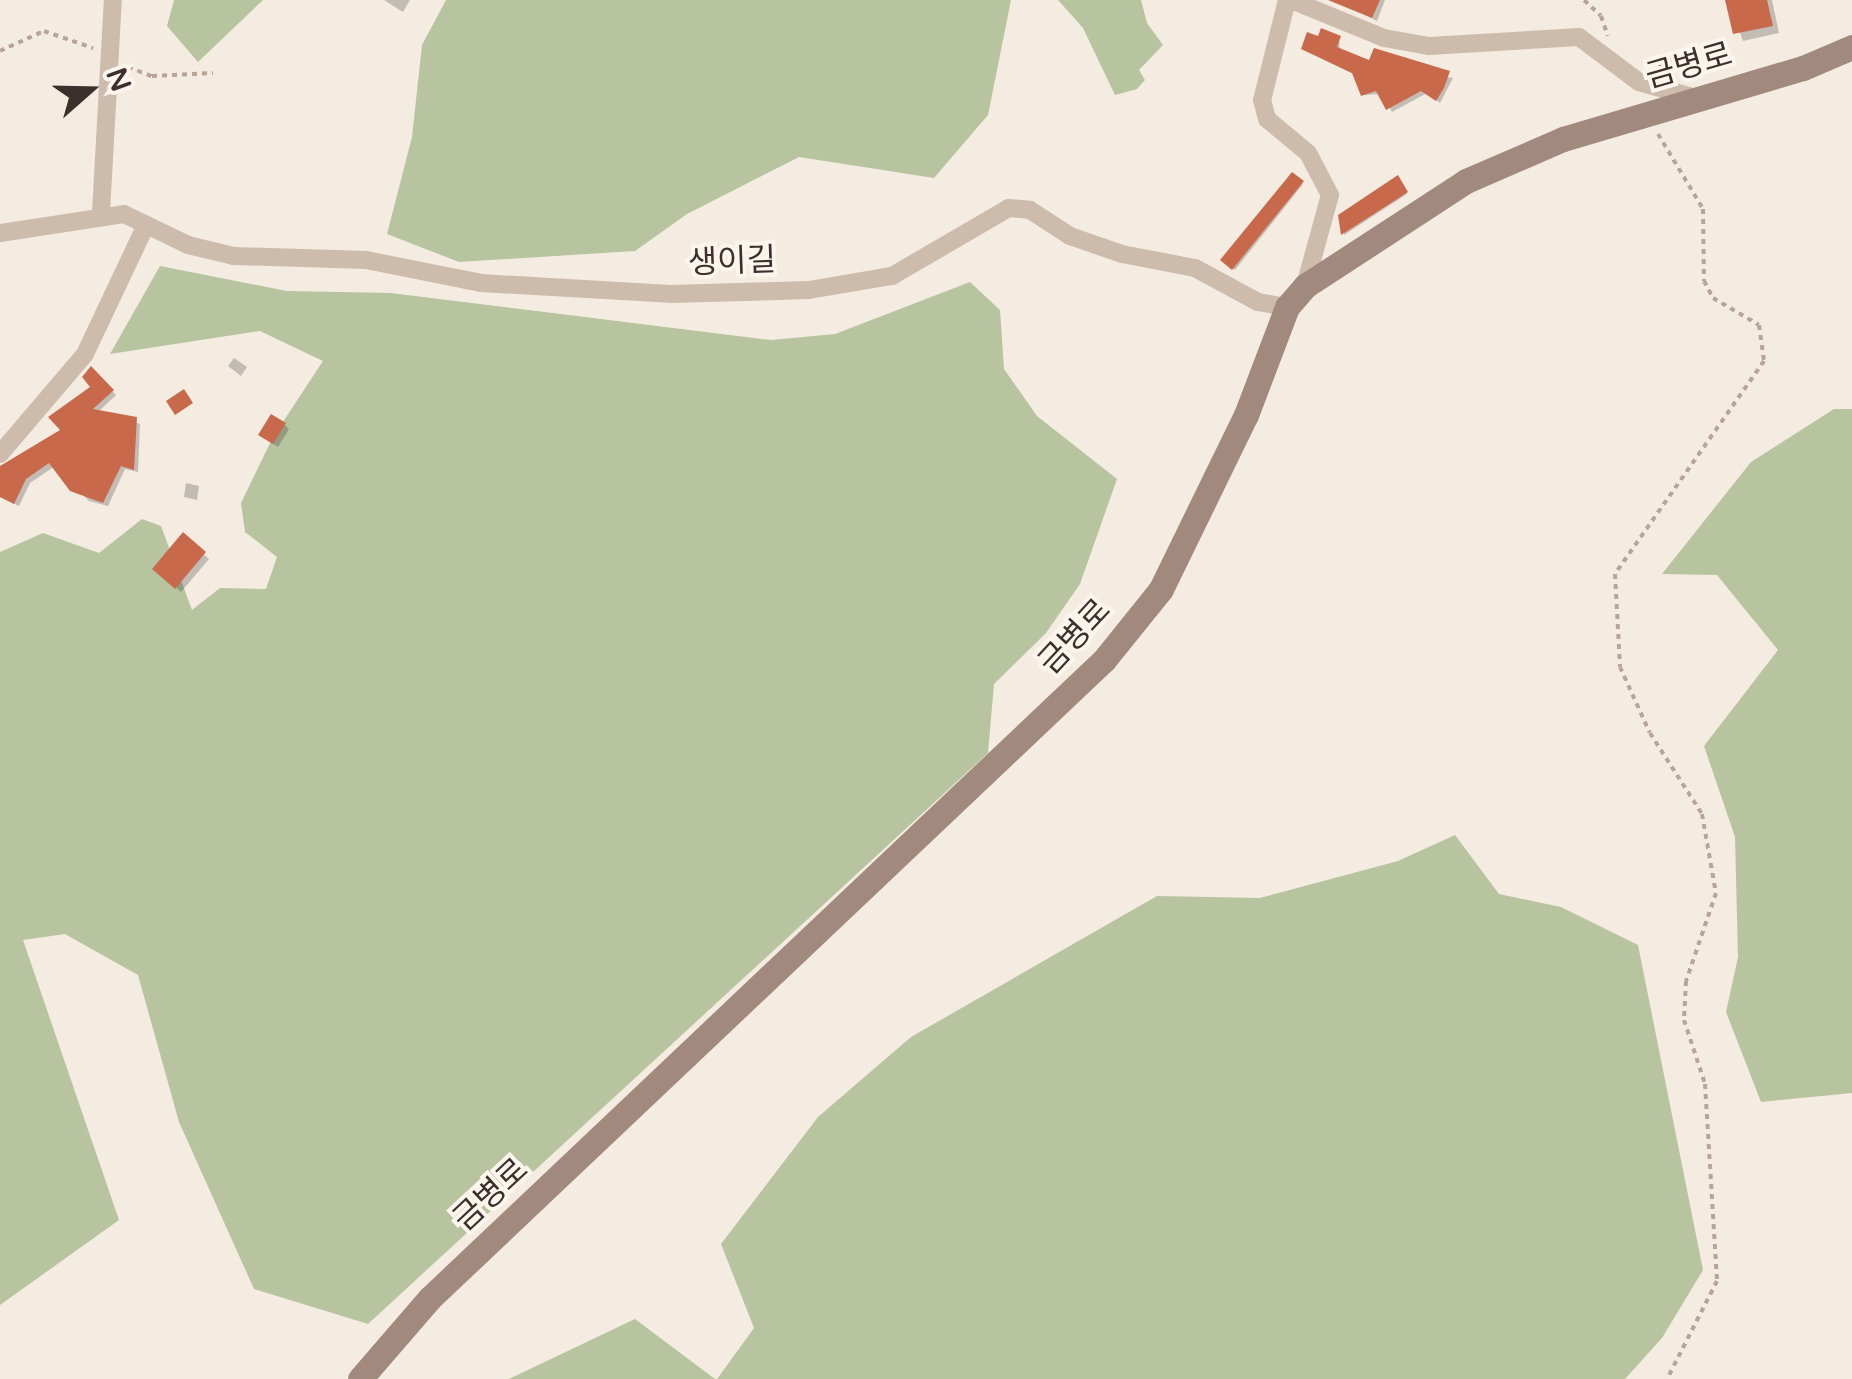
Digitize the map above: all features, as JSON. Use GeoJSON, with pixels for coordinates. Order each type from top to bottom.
{"type":"FeatureCollection","features":[{"type":"Feature","properties":{"kind":"street"},"geometry":{"type":"LineString","coordinates":[[0,233],[101,212],[112,0]]}},
{"type":"Feature","properties":{"kind":"street"},"geometry":{"type":"LineString","coordinates":[[1305,286],[1330,196],[1308,153],[1267,119],[1262,100],[1289,0],[1384,38],[1456,49],[1553,34],[1579,37],[1596,44],[1610,61],[1639,82],[1692,97]]}},
{"type":"Feature","properties":{"kind":"street","name":"금병로"},"geometry":{"type":"LineString","coordinates":[[360,1379],[430,1298],[1104,660],[1161,589],[1246,415],[1288,307],[1305,286],[1466,181],[1563,138],[1692,97],[1804,68],[1852,47]]}},
{"type":"Feature","properties":{"kind":"street","name":"생이길"},"geometry":{"type":"LineString","coordinates":[[101,212],[124,214],[145,227],[234,256],[366,260],[481,283],[670,294],[809,290],[892,276],[1009,208],[1030,210],[1070,236],[1122,254],[1195,268],[1258,302],[1288,307]]}},
{"type":"Feature","properties":{"kind":"street"},"geometry":{"type":"LineString","coordinates":[[0,454],[85,354],[145,227]]}},
{"type":"Feature","properties":{"kind":"path"},"geometry":{"type":"LineString","coordinates":[[1584,0],[1601,16],[1610,61]]}},
{"type":"Feature","properties":{"kind":"path"},"geometry":{"type":"LineString","coordinates":[[0,51],[44,32],[108,54],[152,76],[213,73]]}},
{"type":"Feature","properties":{"kind":"path"},"geometry":{"type":"LineString","coordinates":[[1653,110],[1660,140],[1703,209],[1704,282],[1713,298],[1759,325],[1764,350],[1753,380],[1721,414],[1615,574],[1620,667],[1650,732],[1702,814],[1716,894],[1686,981],[1684,1020],[1705,1084],[1717,1281],[1667,1379]]}},
{"type":"Feature","properties":{"kind":"green space"},"geometry":{"type":"Polygon","coordinates":[[[174,0],[263,0],[198,62],[167,26],[174,0]]]}},
{"type":"Feature","properties":{"kind":"green space"},"geometry":{"type":"Polygon","coordinates":[[[446,0],[1011,0],[988,115],[934,178],[799,157],[687,214],[635,251],[459,262],[387,234],[412,137],[422,45],[446,0]]]}},
{"type":"Feature","properties":{"kind":"green space"},"geometry":{"type":"Polygon","coordinates":[[[1058,0],[1141,0],[1147,23],[1163,45],[1139,70],[1145,80],[1137,89],[1115,95],[1083,28],[1058,0]]]}},
{"type":"Feature","properties":{"kind":"green space"},"geometry":{"type":"Polygon","coordinates":[[[160,266],[287,291],[391,293],[771,340],[835,334],[970,282],[1000,310],[1004,369],[1037,416],[1117,479],[1080,584],[1046,633],[994,684],[988,753],[368,1324],[254,1289],[179,1122],[138,975],[65,934],[23,940],[119,1220],[0,1305],[0,552],[43,533],[99,553],[142,519],[161,526],[192,610],[220,588],[266,589],[277,557],[245,532],[241,503],[273,437],[323,361],[260,331],[110,354],[160,266]]]}},
{"type":"Feature","properties":{"kind":"green space"},"geometry":{"type":"Polygon","coordinates":[[[1834,409],[1852,409],[1852,1093],[1761,1102],[1726,1012],[1738,957],[1735,837],[1704,746],[1778,650],[1717,575],[1662,574],[1751,462],[1834,409]]]}},
{"type":"Feature","properties":{"kind":"green space"},"geometry":{"type":"Polygon","coordinates":[[[1455,835],[1499,894],[1561,907],[1638,945],[1703,1270],[1662,1338],[1625,1379],[717,1379],[754,1328],[721,1244],[818,1117],[911,1037],[1157,896],[1260,898],[1398,861],[1455,835]]]}},
{"type":"Feature","properties":{"kind":"green space"},"geometry":{"type":"Polygon","coordinates":[[[635,1319],[715,1379],[509,1379],[635,1319]]]}},
{"type":"Feature","properties":{"kind":"building"},"geometry":{"type":"Polygon","coordinates":[[[1328,0],[1380,0],[1372,18],[1328,0]]]}},
{"type":"Feature","properties":{"kind":"building"},"geometry":{"type":"Polygon","coordinates":[[[1725,0],[1767,0],[1773,26],[1733,34],[1725,0]]]}},
{"type":"Feature","properties":{"kind":"building"},"geometry":{"type":"Polygon","coordinates":[[[1321,28],[1341,36],[1337,47],[1369,60],[1374,48],[1450,71],[1444,88],[1436,101],[1421,91],[1386,110],[1376,91],[1361,96],[1352,73],[1301,49],[1307,32],[1318,36],[1321,28]]]}},
{"type":"Feature","properties":{"kind":"building"},"geometry":{"type":"Polygon","coordinates":[[[1691,50],[1695,64],[1662,76],[1657,63],[1691,50]]]}},
{"type":"Feature","properties":{"kind":"building"},"geometry":{"type":"Polygon","coordinates":[[[1292,172],[1304,181],[1232,270],[1220,260],[1292,172]]]}},
{"type":"Feature","properties":{"kind":"building"},"geometry":{"type":"Polygon","coordinates":[[[1398,175],[1408,192],[1341,235],[1338,215],[1398,175]]]}},
{"type":"Feature","properties":{"kind":"building"},"geometry":{"type":"Polygon","coordinates":[[[91,366],[114,390],[93,409],[137,417],[134,470],[121,466],[103,503],[70,491],[49,463],[26,479],[14,504],[0,497],[0,466],[60,430],[48,417],[90,387],[82,377],[91,366]]]}},
{"type":"Feature","properties":{"kind":"building"},"geometry":{"type":"Polygon","coordinates":[[[184,389],[193,403],[175,415],[166,401],[184,389]]]}},
{"type":"Feature","properties":{"kind":"building"},"geometry":{"type":"Polygon","coordinates":[[[271,414],[286,423],[273,444],[258,435],[271,414]]]}},
{"type":"Feature","properties":{"kind":"building"},"geometry":{"type":"Polygon","coordinates":[[[183,532],[206,552],[175,589],[152,569],[183,532]]]}}]}
